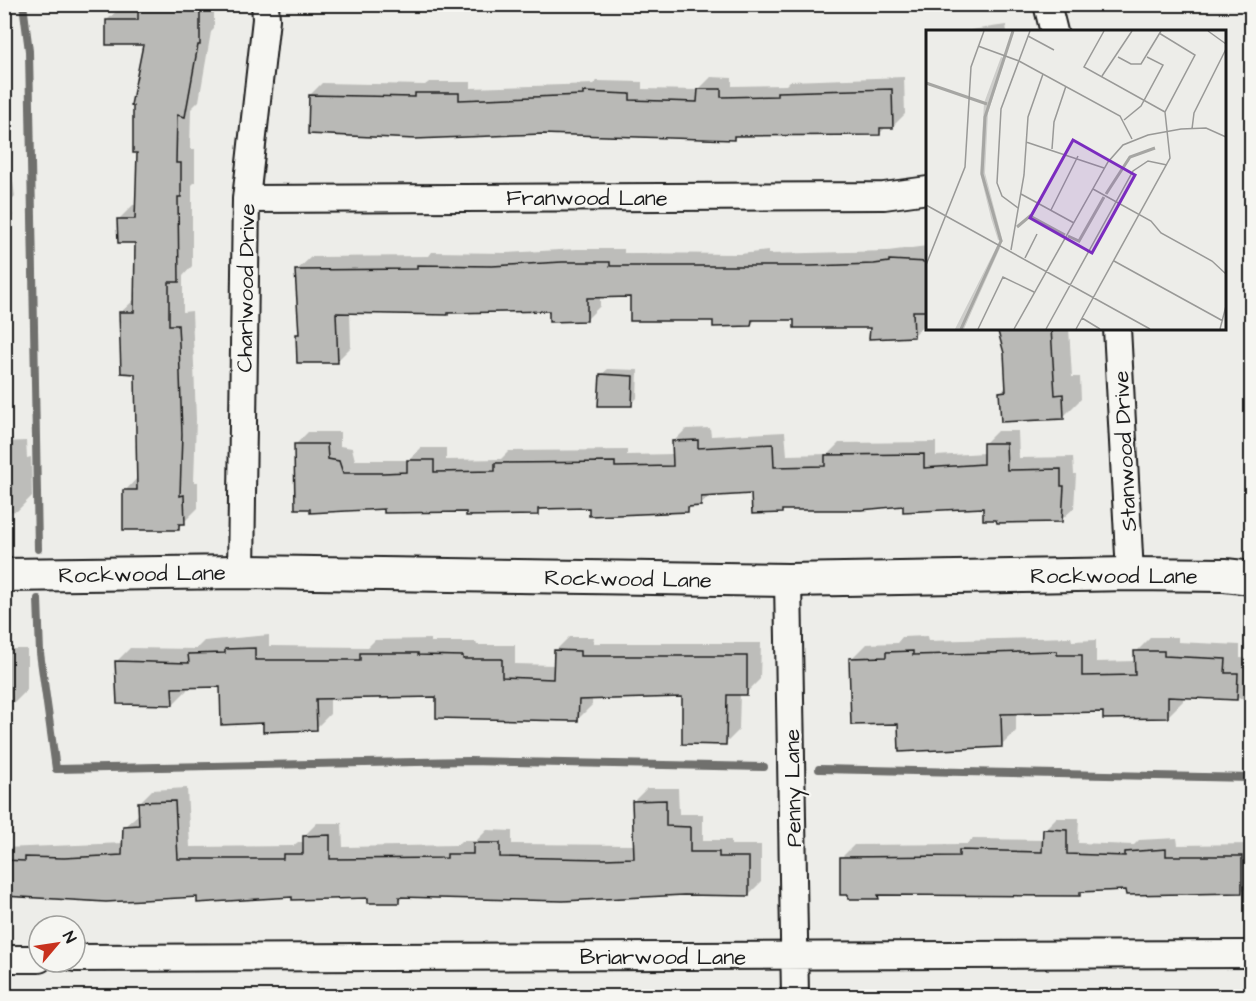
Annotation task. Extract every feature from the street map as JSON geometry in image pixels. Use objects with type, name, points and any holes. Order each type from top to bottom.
[{"type":"street","name":"Charlwood Drive","points":[[241,572],[246,199],[266,19],[265,4]]},
{"type":"street","points":[[1047,4],[1054,30]]},
{"type":"street","name":"Franwood Lane","points":[[246,199],[872,196],[926,190]]},
{"type":"street","name":"Stanwood Drive","points":[[1117,330],[1130,574]]},
{"type":"street","name":"Rockwood Lane","points":[[4,575],[241,572],[788,580],[1225,574],[1251,578]]},
{"type":"street","name":"Penny Lane","points":[[788,580],[795,996]]},
{"type":"street","name":"Briarwood Lane","points":[[87,958],[1251,954]]},
{"type":"street","points":[[4,959],[27,959]]},
{"type":"building","points":[[138,4],[200,4],[200,45],[198,45],[185,117],[177,115],[176,163],[181,163],[181,197],[178,197],[179,282],[169,282],[169,325],[178,325],[179,344],[182,434],[180,496],[184,495],[185,524],[179,524],[179,530],[123,530],[123,490],[137,490],[135,374],[121,373],[119,312],[134,312],[135,243],[118,243],[117,219],[135,219],[137,153],[133,153],[133,106],[131,105],[143,45],[106,45],[106,20],[138,20]]},
{"type":"building","points":[[698,89],[721,89],[721,97],[777,96],[777,92],[892,89],[893,128],[880,128],[880,135],[734,136],[734,140],[542,134],[415,139],[308,134],[309,95],[415,97],[415,93],[459,93],[459,100],[583,95],[583,92],[630,94],[630,100],[697,102]]},
{"type":"building","points":[[889,260],[926,262],[926,311],[913,311],[914,337],[869,339],[870,328],[794,328],[794,320],[752,320],[751,326],[713,327],[713,321],[630,321],[630,297],[587,298],[587,321],[549,322],[549,311],[448,313],[448,315],[336,313],[338,363],[297,363],[296,334],[299,334],[295,270],[417,269],[417,265],[492,266],[562,262],[610,262],[610,266],[810,266],[889,262]]},
{"type":"building","points":[[998,330],[1051,330],[1055,395],[1063,394],[1064,419],[1001,422],[999,392],[1006,391],[1004,353]]},
{"type":"building","points":[[600,374],[633,376],[632,406],[598,406]]},
{"type":"building","points":[[698,440],[698,448],[773,444],[774,467],[825,466],[825,455],[924,454],[924,468],[983,464],[983,443],[1006,443],[1007,470],[1061,469],[1061,486],[1064,486],[1062,522],[997,523],[996,520],[983,520],[983,508],[903,512],[903,506],[861,510],[782,510],[782,513],[752,514],[751,494],[701,497],[701,506],[688,507],[688,512],[589,516],[589,508],[538,509],[538,515],[466,516],[466,512],[384,513],[384,509],[310,513],[310,509],[295,509],[294,444],[327,444],[328,459],[339,461],[343,473],[383,473],[407,472],[407,460],[434,460],[434,472],[495,471],[495,463],[615,462],[615,467],[673,466],[672,441]]},
{"type":"building","points":[[255,648],[255,660],[360,660],[360,653],[418,653],[418,655],[463,656],[463,659],[502,659],[502,677],[553,679],[554,650],[580,651],[580,656],[747,656],[747,695],[727,695],[726,745],[682,744],[682,697],[579,700],[578,721],[436,718],[436,697],[316,699],[317,730],[263,732],[263,723],[221,725],[220,687],[172,688],[173,705],[117,704],[115,661],[189,663],[188,654],[225,653],[225,649]]},
{"type":"building","points":[[913,651],[913,655],[1057,651],[1057,655],[1082,655],[1082,676],[1135,675],[1134,651],[1164,651],[1164,656],[1226,659],[1225,673],[1238,673],[1237,700],[1168,697],[1168,718],[1103,719],[1103,712],[1001,714],[1002,747],[899,752],[898,724],[851,725],[849,658],[886,657],[886,652]]},
{"type":"building","points":[[666,800],[666,826],[690,827],[690,852],[719,852],[719,857],[749,857],[749,896],[684,895],[563,901],[399,897],[399,903],[368,903],[368,898],[292,900],[292,897],[197,903],[197,897],[106,902],[4,896],[4,860],[25,861],[25,857],[64,858],[122,855],[123,826],[139,825],[138,802],[175,801],[178,859],[283,859],[283,854],[303,854],[303,836],[330,835],[330,859],[447,858],[447,854],[473,854],[473,843],[500,843],[500,857],[604,859],[634,858],[632,801]]},
{"type":"building","points":[[1043,829],[1067,830],[1067,854],[1125,856],[1125,852],[1166,849],[1166,856],[1242,856],[1242,893],[1126,895],[1125,890],[1080,892],[1080,896],[878,895],[879,899],[848,899],[848,895],[840,895],[840,857],[959,856],[959,850],[1042,852]]},
{"type":"waterway","points":[[23,4],[29,51],[38,549]]},
{"type":"waterway","points":[[38,599],[40,653],[56,769],[468,761],[764,767]]},
{"type":"waterway","points":[[819,769],[1252,778]]}]
